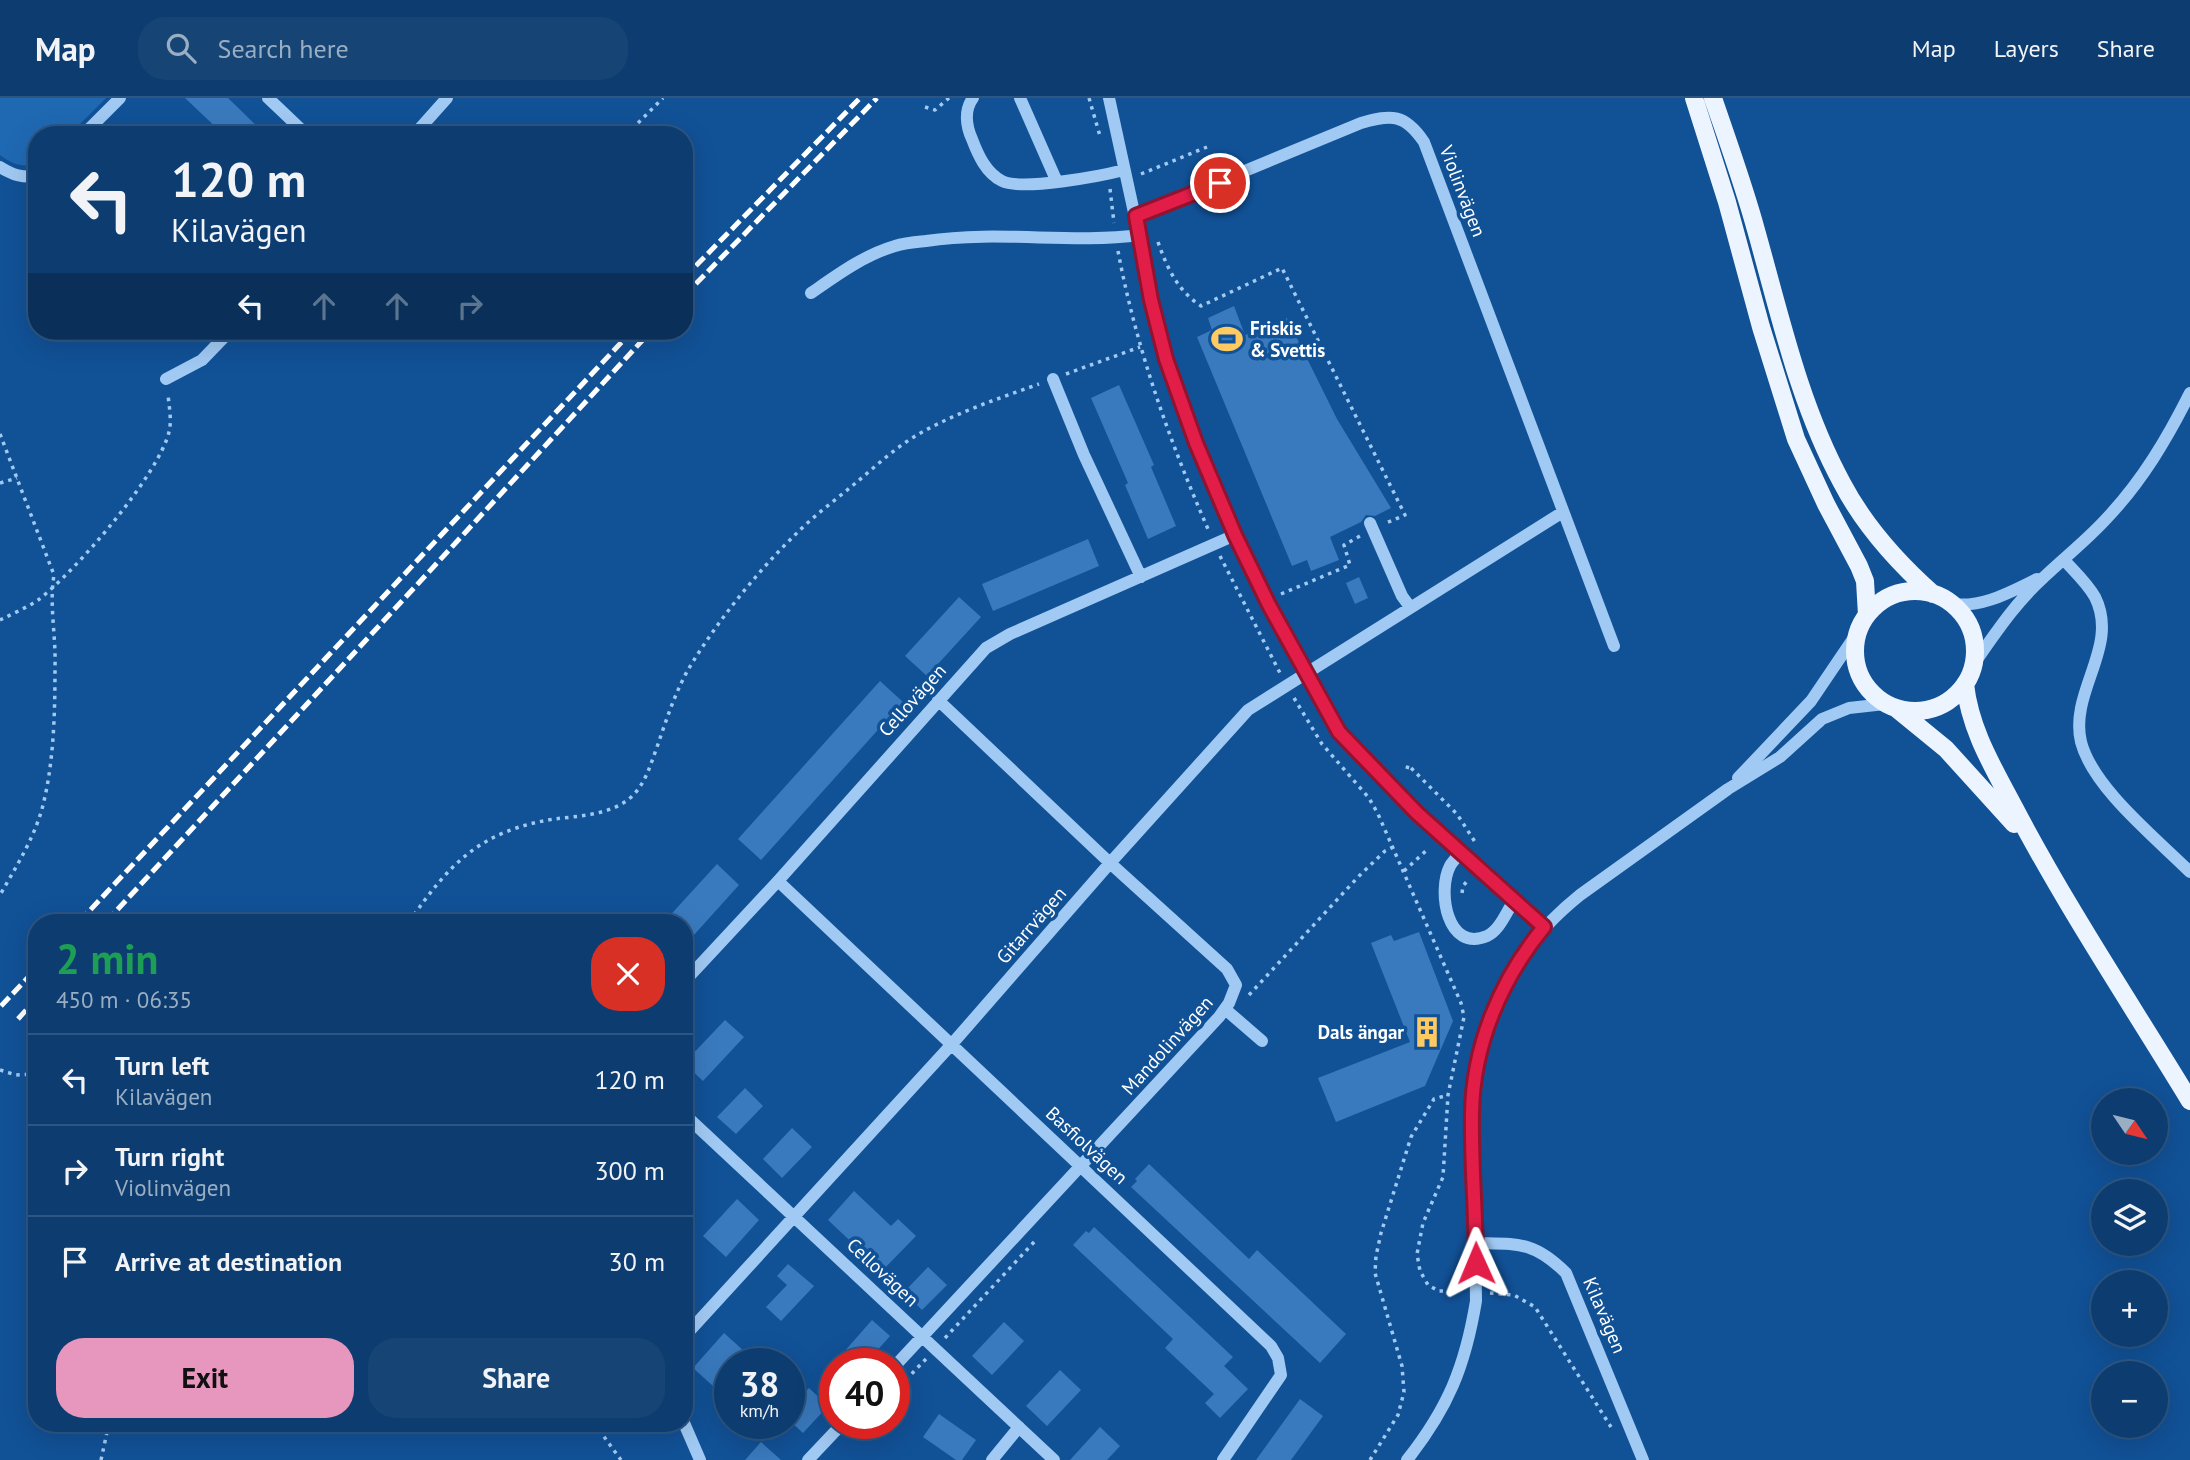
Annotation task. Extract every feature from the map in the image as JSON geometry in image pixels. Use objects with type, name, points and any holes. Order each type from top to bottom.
[{"type":"main road","points":[[1694,98],[1796,439],[1859,566],[1865,581],[1867,614]]},
{"type":"main road","points":[[1713,98],[1748,201],[1790,353],[1826,451],[1842,484],[1877,536],[1896,559],[1933,594],[1952,604],[1964,616],[1971,631],[1975,648],[1973,665],[1965,684],[1953,697],[1930,709],[1913,711],[1890,706]]},
{"type":"main road","points":[[1933,594],[1915,591],[1896,594],[1880,602],[1867,614],[1857,633],[1854,653],[1859,673],[1869,691],[1946,749],[2037,850]]},
{"type":"main road","points":[[1965,684],[1967,706],[1980,743],[2037,850],[2190,1101]]},
{"type":"street","points":[[92,126],[120,98]]},
{"type":"street","points":[[268,98],[298,126]]},
{"type":"street","points":[[422,126],[447,98]]},
{"type":"street","points":[[973,98],[966,116],[969,132],[990,172],[1012,185],[1057,182],[1124,170]]},
{"type":"street","points":[[1020,98],[1057,182]]},
{"type":"street","points":[[1109,98],[1166,359],[1196,443],[1266,599],[1339,732],[1408,805],[1544,927]]},
{"type":"street","name":"Violinvägen","points":[[1136,216],[1362,123],[1383,116],[1407,123],[1424,142],[1614,646]]},
{"type":"street","points":[[0,167],[12,175],[28,177]]},
{"type":"street","points":[[811,293],[846,268],[894,246],[956,237],[1011,235],[1116,238],[1140,235]]},
{"type":"street","points":[[166,379],[202,360],[221,340]]},
{"type":"street","points":[[1053,379],[1084,455],[1141,577]]},
{"type":"street","points":[[1973,665],[2012,610],[2044,576],[2108,517],[2147,469],[2190,393]]},
{"type":"street","points":[[1306,672],[1563,512]]},
{"type":"street","points":[[1371,526],[1402,596],[1410,607]]},
{"type":"street","name":"Cellovägen","points":[[693,972],[986,648],[1010,634],[1235,535]]},
{"type":"street","points":[[2064,560],[2095,598],[2103,627],[2097,659],[2079,714],[2079,729],[2085,753],[2115,798],[2190,872]]},
{"type":"street","points":[[1952,604],[1974,605],[1988,601],[2044,576]]},
{"type":"street","points":[[1728,789],[1796,719],[1857,633]]},
{"type":"street","name":"Gitarrvägen","points":[[693,1326],[952,1044],[1248,710],[1306,672]]},
{"type":"street","name":"Mandolinvägen","points":[[910,1350],[1082,1167],[1225,1009],[1236,985],[1227,969],[1110,863],[938,700]]},
{"type":"street","points":[[1407,1460],[1430,1431],[1455,1382],[1465,1353],[1476,1301],[1472,1110],[1478,1061],[1490,1017],[1506,982],[1527,947],[1544,927],[1580,895],[1728,789],[1780,757],[1822,719],[1850,708],[1890,706]]},
{"type":"street","points":[[1460,853],[1450,866],[1444,904],[1448,919],[1456,930],[1465,936],[1488,935],[1497,928],[1514,901]]},
{"type":"street","name":"Basfiolvägen","points":[[778,881],[1271,1346],[1278,1357],[1281,1376],[1223,1460]]},
{"type":"street","points":[[1225,1009],[1262,1041]]},
{"type":"street","name":"Cellovägen","points":[[693,1122],[1054,1460]]},
{"type":"street","name":"Kilavägen","points":[[1476,1243],[1533,1247],[1551,1258],[1566,1273],[1643,1460]]},
{"type":"street","points":[[992,1460],[1019,1427]]},
{"type":"street","points":[[688,1432],[700,1460]]},
{"type":"street","points":[[808,1460],[828,1439]]},
{"type":"path","points":[[635,126],[663,98]]},
{"type":"path","points":[[925,107],[935,110],[949,98]]},
{"type":"path","points":[[1089,98],[1101,143]]},
{"type":"path","points":[[1140,174],[1208,147]]},
{"type":"path","points":[[1108,174],[1128,305],[1140,347],[1198,507],[1286,685],[1322,744],[1368,798],[1404,871],[1461,1003],[1464,1017],[1448,1095],[1443,1177],[1423,1223],[1417,1254],[1420,1271],[1428,1285],[1439,1291],[1455,1291]]},
{"type":"path","points":[[1201,306],[1282,268],[1405,516]]},
{"type":"path","points":[[415,914],[452,866],[494,836],[534,822],[608,809],[632,796],[650,770],[680,687],[694,661],[758,576],[794,535],[889,454],[915,436],[968,410],[1140,347]]},
{"type":"path","points":[[0,620],[35,602],[52,588],[83,558],[138,488],[169,431],[166,379]]},
{"type":"path","points":[[0,434],[54,575],[52,588],[55,663],[48,779],[42,808],[22,859],[0,895]]},
{"type":"path","points":[[0,483],[17,478]]},
{"type":"path","points":[[1266,599],[1350,565],[1344,545],[1371,526],[1412,512]]},
{"type":"path","points":[[1404,871],[1428,849]]},
{"type":"path","points":[[0,1070],[16,1075],[28,1074]]},
{"type":"path","points":[[1370,1460],[1398,1415],[1404,1392],[1402,1366],[1375,1273],[1381,1233],[1411,1137],[1434,1099],[1448,1095]]},
{"type":"path","points":[[1490,1293],[1514,1295],[1535,1307],[1609,1424],[1618,1431],[1630,1428]]},
{"type":"path","points":[[101,1460],[106,1432]]},
{"type":"path","points":[[601,1432],[621,1460]]},
{"type":"shaded area","points":[[0,98],[106,98],[78,126],[28,126],[28,166],[13,163],[0,155]]},
{"type":"building","points":[[185,98],[228,98],[257,126],[215,126]]},
{"type":"building","points":[[1234,306],[1245,335],[1287,318],[1337,419],[1391,508],[1375,516],[1366,515],[1361,522],[1330,537],[1339,560],[1311,571],[1307,560],[1292,566],[1197,337],[1212,330],[1208,318]]},
{"type":"building","points":[[1119,385],[1154,465],[1151,467],[1176,526],[1148,539],[1125,485],[1128,483],[1091,398]]},
{"type":"building","points":[[1088,539],[1099,566],[993,611],[982,584]]},
{"type":"building","points":[[1359,577],[1368,598],[1355,604],[1346,583]]},
{"type":"building","points":[[959,597],[981,617],[927,676],[905,656]]},
{"type":"building","points":[[880,681],[903,702],[761,860],[738,839]]},
{"type":"building","points":[[717,864],[739,885],[693,936],[693,914],[671,914]]},
{"type":"building","name":"Dals ängar","points":[[1419,932],[1453,1021],[1425,1086],[1336,1122],[1318,1078],[1410,1042],[1371,943],[1391,935],[1394,941]]},
{"type":"building","points":[[725,1020],[744,1037],[703,1081],[693,1072],[693,1054]]},
{"type":"building","points":[[745,1088],[763,1106],[736,1134],[717,1117]]},
{"type":"building","points":[[792,1128],[812,1147],[782,1178],[763,1159]]},
{"type":"building","points":[[1149,1164],[1249,1259],[1257,1250],[1346,1334],[1320,1363],[1131,1187]]},
{"type":"building","points":[[854,1191],[891,1226],[898,1219],[916,1236],[882,1271],[828,1220]]},
{"type":"building","points":[[737,1199],[759,1220],[726,1257],[703,1236]]},
{"type":"building","points":[[1094,1227],[1233,1357],[1224,1366],[1248,1389],[1220,1418],[1205,1403],[1214,1394],[1165,1348],[1173,1339],[1073,1245],[1086,1231],[1089,1233]]},
{"type":"building","points":[[788,1264],[814,1286],[781,1321],[766,1307],[787,1285],[777,1276]]},
{"type":"building","points":[[928,1267],[947,1285],[922,1310],[904,1292]]},
{"type":"building","points":[[872,1320],[890,1336],[879,1348],[847,1348]]},
{"type":"building","points":[[1004,1322],[1024,1341],[992,1375],[972,1356]]},
{"type":"building","points":[[724,1333],[741,1348],[714,1348],[713,1386],[693,1368]]},
{"type":"building","points":[[1060,1370],[1081,1390],[1047,1426],[1026,1406]]},
{"type":"building","points":[[809,1388],[819,1397],[819,1416],[805,1431],[805,1392]]},
{"type":"building","points":[[1300,1399],[1323,1416],[1291,1460],[1256,1460]]},
{"type":"building","points":[[939,1414],[976,1440],[962,1460],[956,1460],[923,1437]]},
{"type":"building","points":[[1100,1427],[1120,1446],[1107,1460],[1070,1460]]},
{"type":"building","points":[[761,1442],[781,1460],[745,1460]]},
{"type":"railway","points":[[693,269],[860,98]]},
{"type":"railway","points":[[693,287],[877,98]]},
{"type":"railway","points":[[86,914],[624,340]]},
{"type":"railway","points":[[113,914],[643,340]]},
{"type":"railway","points":[[1,1006],[28,978]]},
{"type":"railway","points":[[18,1019],[28,1008]]},
{"type":"place","name":"Friskis & Svettis","points":[[1227,339]]},
{"type":"place","name":"Dals ängar","points":[[1427,1032]]},
{"type":"route","points":[[1220,183],[1136,216],[1151,300],[1166,359],[1196,443],[1235,535],[1269,605],[1339,732],[1417,813],[1544,927],[1527,947],[1506,982],[1490,1017],[1478,1061],[1472,1110],[1476,1263]]}]
